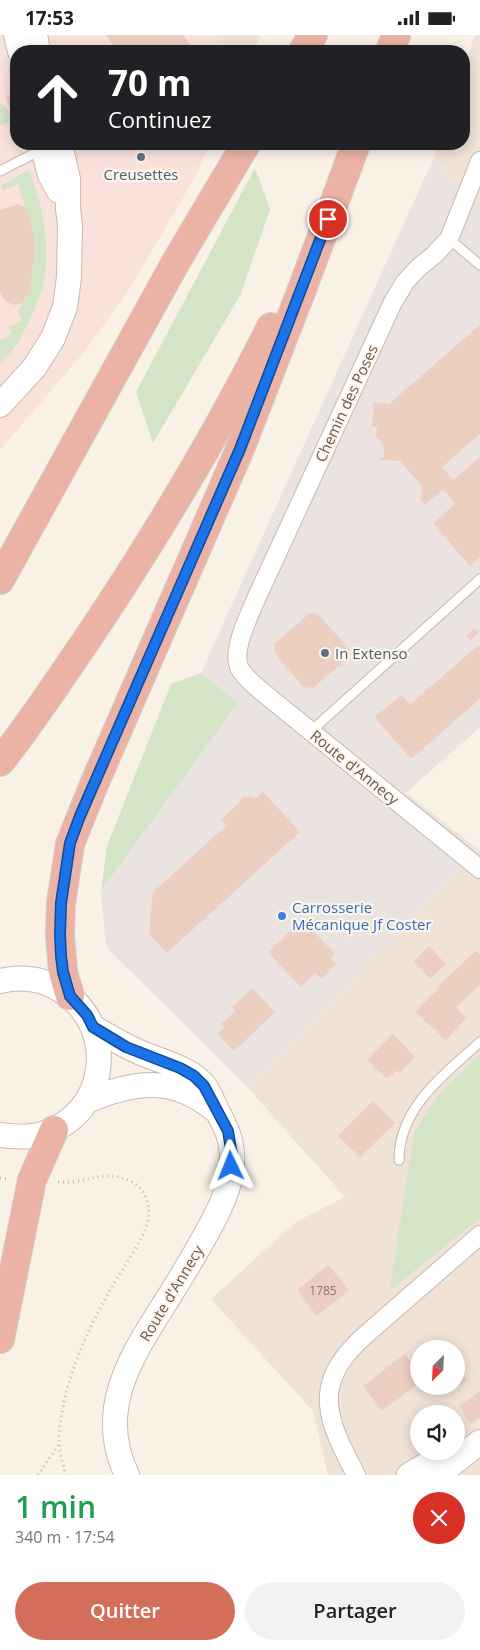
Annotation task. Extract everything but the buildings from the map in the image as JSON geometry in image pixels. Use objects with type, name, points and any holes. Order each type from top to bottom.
[{"type":"highway","points":[[0,580],[177,260],[242,150]]},
{"type":"highway","points":[[0,762],[49,695],[120,589],[195,467],[258,353],[293,282],[351,150]]},
{"type":"highway","points":[[70,996],[63,972],[60,935],[61,903],[70,843],[240,449],[304,285],[352,150]]},
{"type":"highway","points":[[0,1339],[32,1180],[54,1130]]},
{"type":"street","points":[[3,400],[34,368],[53,338],[65,307],[69,277],[70,225],[68,208],[50,175],[48,150]]},
{"type":"street","name":"Chemin des Poses","points":[[238,660],[241,637],[256,599],[393,302],[405,283],[418,268],[449,239],[480,161]]},
{"type":"street","name":"Route d'Annecy","points":[[238,660],[239,667],[251,682],[480,869]]},
{"type":"street","points":[[0,1135],[27,1137],[41,1135],[67,1122],[87,1101],[94,1087],[99,1057],[98,1041],[93,1027],[87,1015],[70,996],[57,987],[43,981],[28,978],[4,978]]},
{"type":"street","name":"Route d'Annecy","points":[[93,1027],[126,1047],[164,1061],[194,1076],[204,1086],[228,1131],[232,1155],[230,1178],[225,1196],[199,1246],[131,1361],[121,1382],[116,1403],[114,1436],[127,1475]]},
{"type":"street","name":"Route d'Annecy","points":[[87,1101],[108,1092],[128,1087],[154,1084],[166,1085],[207,1103],[219,1114]]},
{"type":"street","points":[[356,1475],[338,1438],[330,1415],[328,1401],[332,1378],[338,1366],[345,1355],[362,1337],[480,1235]]},
{"type":"street","points":[[465,1443],[480,1434]]},
{"type":"street","points":[[438,1475],[480,1442]]},
{"type":"street","points":[[409,1475],[435,1460]]},
{"type":"lane","points":[[0,171],[40,150]]},
{"type":"lane","points":[[449,239],[480,265]]},
{"type":"lane","points":[[310,732],[480,579]]},
{"type":"lane","points":[[399,1159],[399,1148],[403,1131],[419,1101],[480,1042]]},
{"type":"path","points":[[0,1178],[65,1183],[101,1175],[116,1175],[134,1183],[145,1195],[149,1208],[147,1223],[96,1315],[78,1357],[61,1414],[59,1443],[66,1475]]},
{"type":"path","points":[[38,1475],[59,1443]]},
{"type":"shaded area","points":[[0,35],[216,35],[224,45],[10,45],[10,150],[207,150],[195,177],[127,293],[84,352],[0,450]]},
{"type":"shaded area","points":[[216,35],[261,35],[256,45],[224,45]]},
{"type":"shaded area","points":[[475,35],[480,35],[480,211],[434,157],[436,150],[470,150],[470,50]]},
{"type":"shaded area","points":[[434,157],[480,211],[480,727],[406,793],[478,849],[249,1089],[106,947],[101,891],[238,703],[201,673]]},
{"type":"shaded area","points":[[478,849],[480,851],[480,1475],[328,1475],[313,1411],[211,1299],[296,1222],[345,1197],[249,1089]]},
{"type":"green space","points":[[0,103],[10,112],[10,122],[0,125]]},
{"type":"green space","points":[[255,168],[270,209],[241,294],[153,443],[136,392]]},
{"type":"green space","points":[[29,170],[38,196],[44,224],[46,267],[41,291],[22,335],[13,350],[0,363],[0,340],[11,334],[8,328],[22,320],[18,312],[29,293],[35,251],[28,211],[18,184],[3,191],[1,185]]},
{"type":"green space","points":[[201,673],[238,703],[101,891],[107,846],[171,684]]},
{"type":"green space","points":[[480,1054],[480,1218],[390,1290],[414,1132],[438,1095]]},
{"type":"place","name":"Creusettes","points":[[141,157]]},
{"type":"place","name":"In Extenso","points":[[325,653]]},
{"type":"place","name":"Carrosserie Mécanique Jf Coster","points":[[282,916]]},
{"type":"route","points":[[231,1166],[232,1155],[228,1131],[204,1086],[194,1076],[180,1068],[126,1047],[93,1027],[87,1015],[70,996],[63,972],[61,956],[61,903],[70,843],[80,816],[240,449],[328,219]]}]
